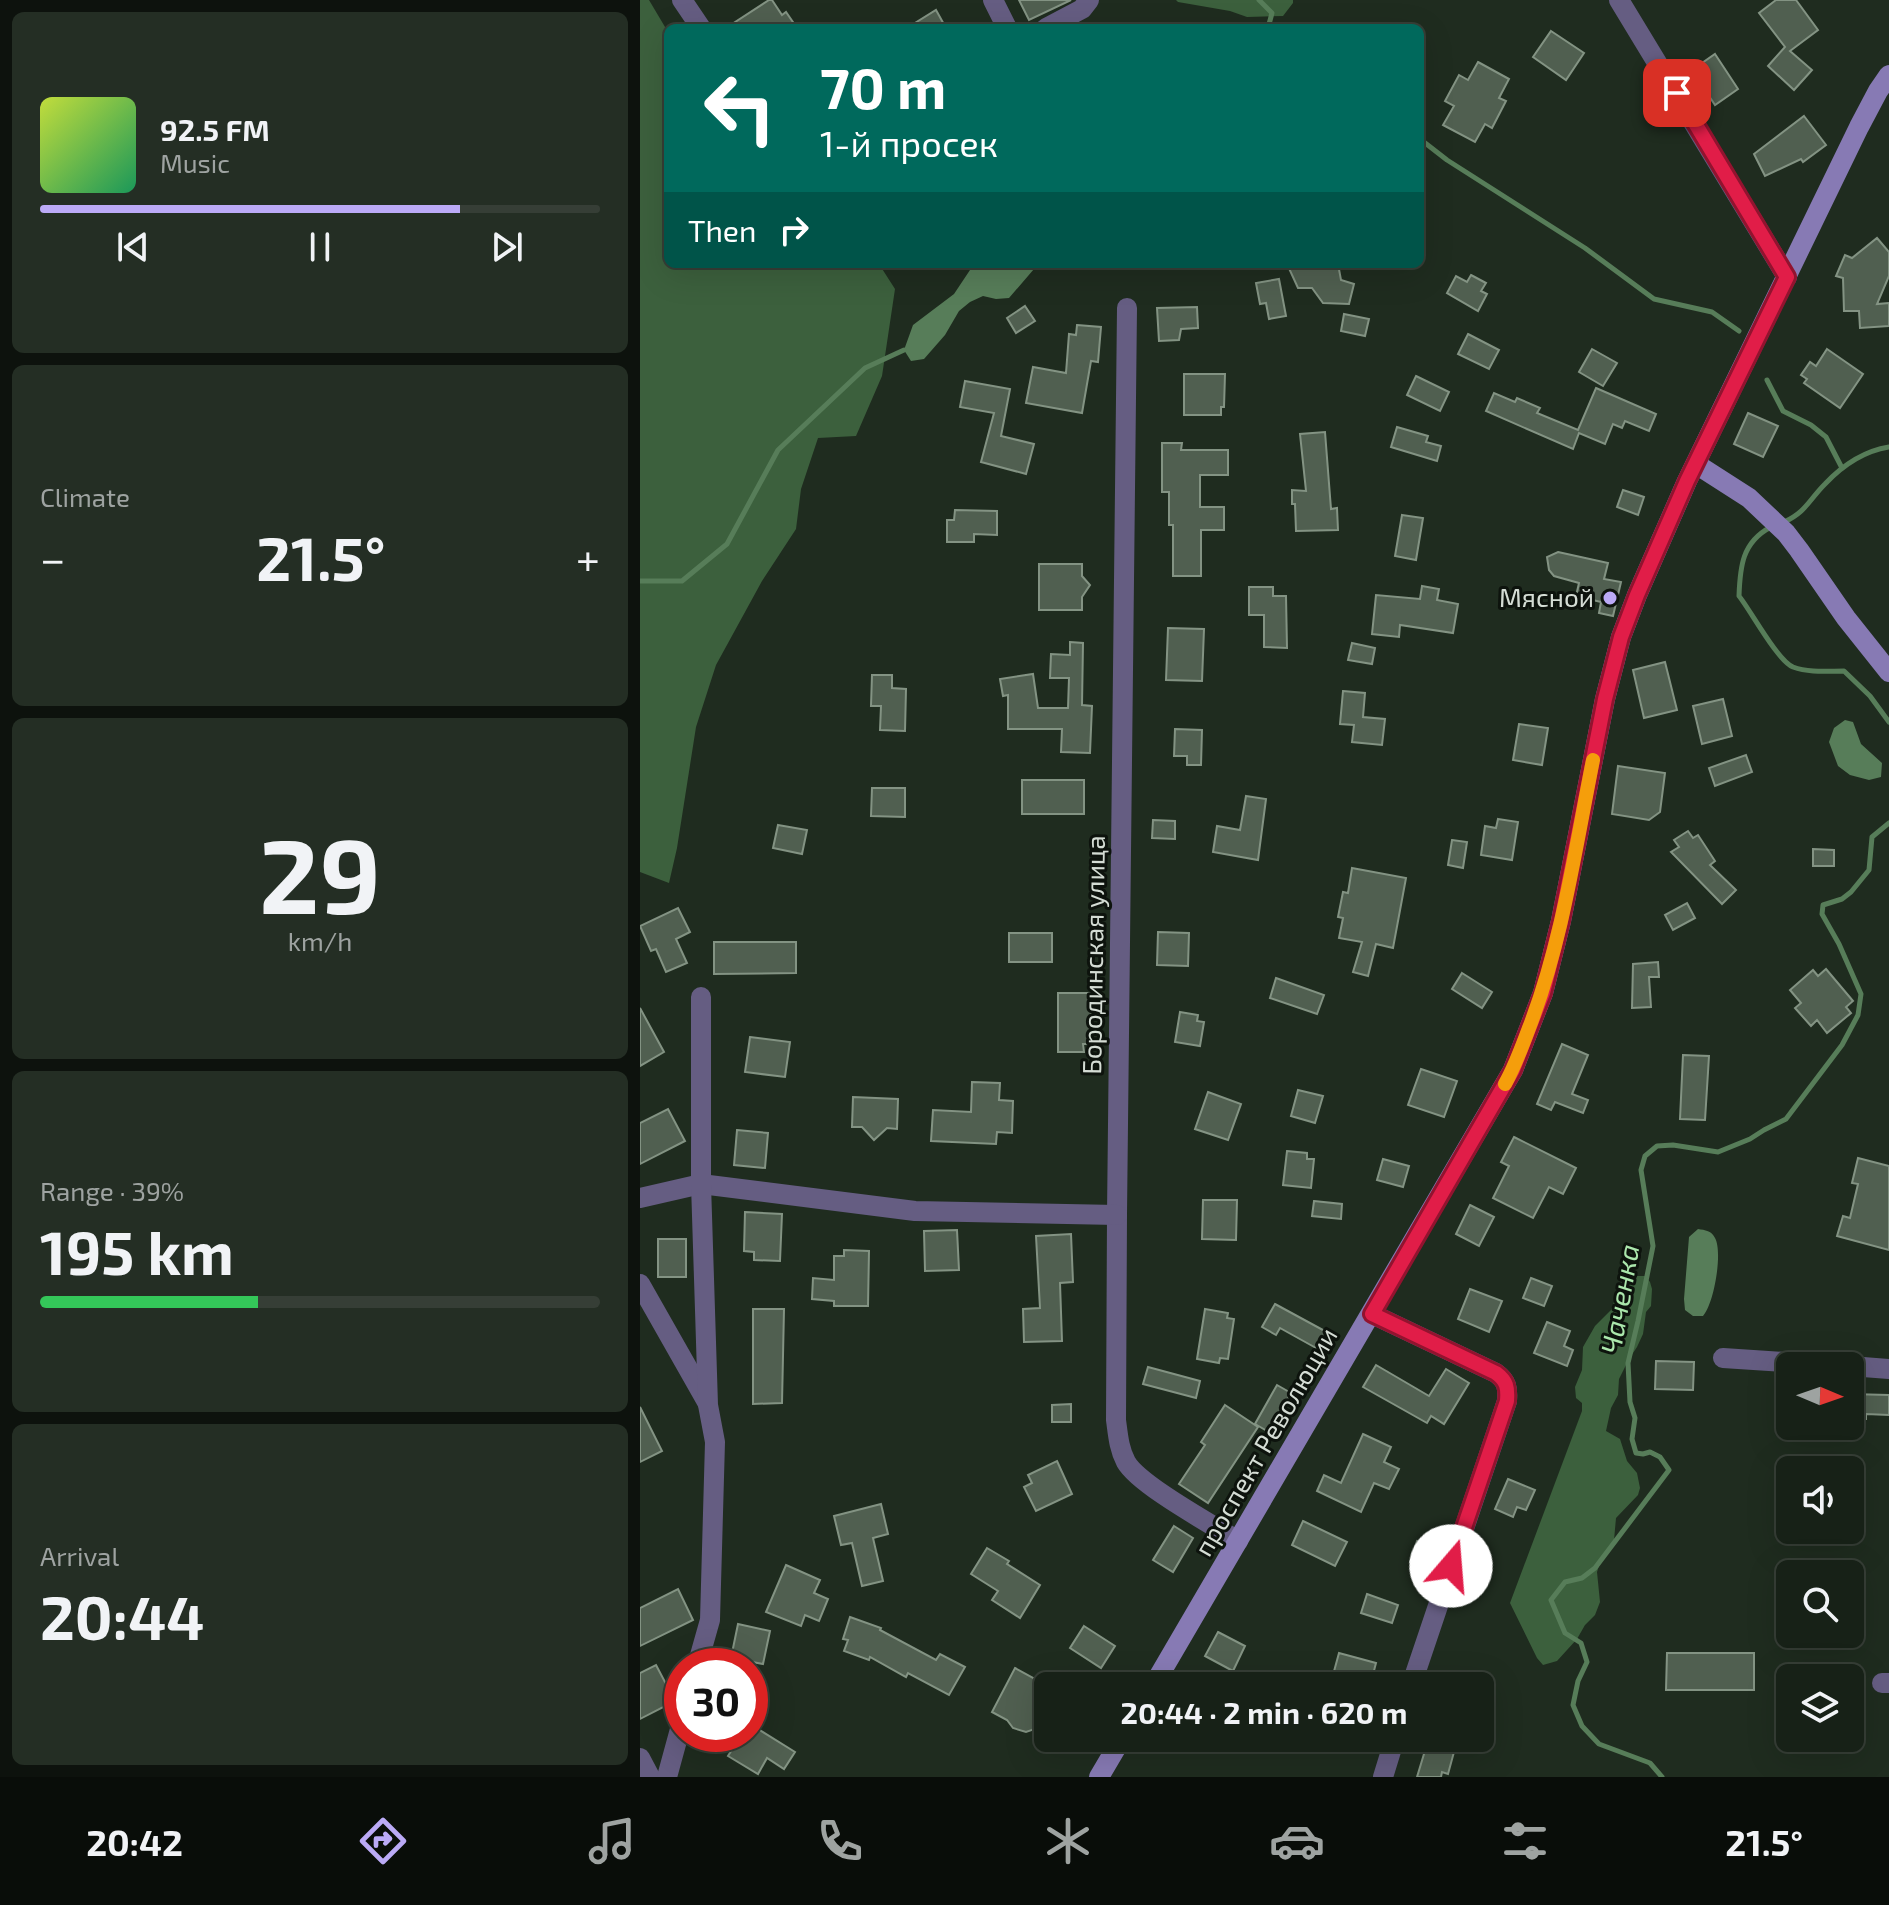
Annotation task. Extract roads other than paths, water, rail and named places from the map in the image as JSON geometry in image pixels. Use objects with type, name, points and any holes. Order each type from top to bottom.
[{"type":"street","points":[[682,0],[698,24]]},
{"type":"street","points":[[993,0],[1005,24]]},
{"type":"street","points":[[1054,24],[1082,9],[1089,0]]},
{"type":"street","points":[[1619,0],[1787,277]]},
{"type":"street","name":"проспект Революции","points":[[1161,1672],[1513,1070],[1543,993],[1561,921],[1605,699],[1621,637],[1696,464],[1859,127],[1889,75]]},
{"type":"street","name":"Бородинская улица","points":[[1127,308],[1116,1420],[1119,1445],[1128,1465],[1142,1480],[1238,1541]]},
{"type":"street","points":[[1696,464],[1738,490],[1786,533],[1889,672]]},
{"type":"street","points":[[701,997],[701,1184],[708,1405],[715,1442],[710,1620],[702,1648]]},
{"type":"street","points":[[640,1198],[701,1184],[915,1211],[1117,1215]]},
{"type":"street","points":[[640,1284],[708,1405]]},
{"type":"street","points":[[1372,1314],[1496,1373],[1508,1389],[1507,1401],[1416,1672]]},
{"type":"street","points":[[1723,1358],[1776,1361]]},
{"type":"street","points":[[1864,1367],[1889,1369]]},
{"type":"street","points":[[667,1777],[674,1752]]},
{"type":"street","points":[[1099,1777],[1114,1752]]},
{"type":"street","points":[[1383,1777],[1391,1752]]},
{"type":"street","points":[[640,1758],[650,1777]]},
{"type":"waterway","points":[[1259,0],[1272,13],[1269,24]]},
{"type":"waterway","points":[[1424,142],[1585,248],[1654,299],[1712,312],[1739,331]]},
{"type":"waterway","points":[[640,581],[682,581],[727,544],[778,450],[865,368],[904,350]]},
{"type":"waterway","points":[[1767,380],[1783,411],[1811,425],[1826,437],[1842,468]]},
{"type":"waterway","name":"Чаченка","points":[[1784,522],[1802,510],[1846,465],[1889,447]]},
{"type":"waterway","name":"Чаченка","points":[[1771,527],[1754,540],[1744,556],[1739,596],[1787,663],[1805,670],[1844,671],[1870,696],[1889,722]]},
{"type":"waterway","name":"Чаченка","points":[[1662,1777],[1650,1763],[1599,1744],[1582,1726],[1573,1705],[1578,1681],[1587,1662],[1581,1643],[1565,1633],[1551,1600],[1565,1582],[1582,1578],[1595,1568],[1669,1470],[1660,1457],[1650,1452],[1636,1453],[1632,1439],[1635,1418],[1630,1402],[1628,1363],[1653,1246],[1641,1170],[1645,1156],[1657,1146],[1673,1145],[1718,1152],[1786,1119],[1842,1045],[1858,1015],[1861,994],[1822,914],[1823,905],[1842,899],[1869,870],[1872,837],[1889,823]]},
{"type":"place","name":"Мясной","points":[[1610,598]]}]
